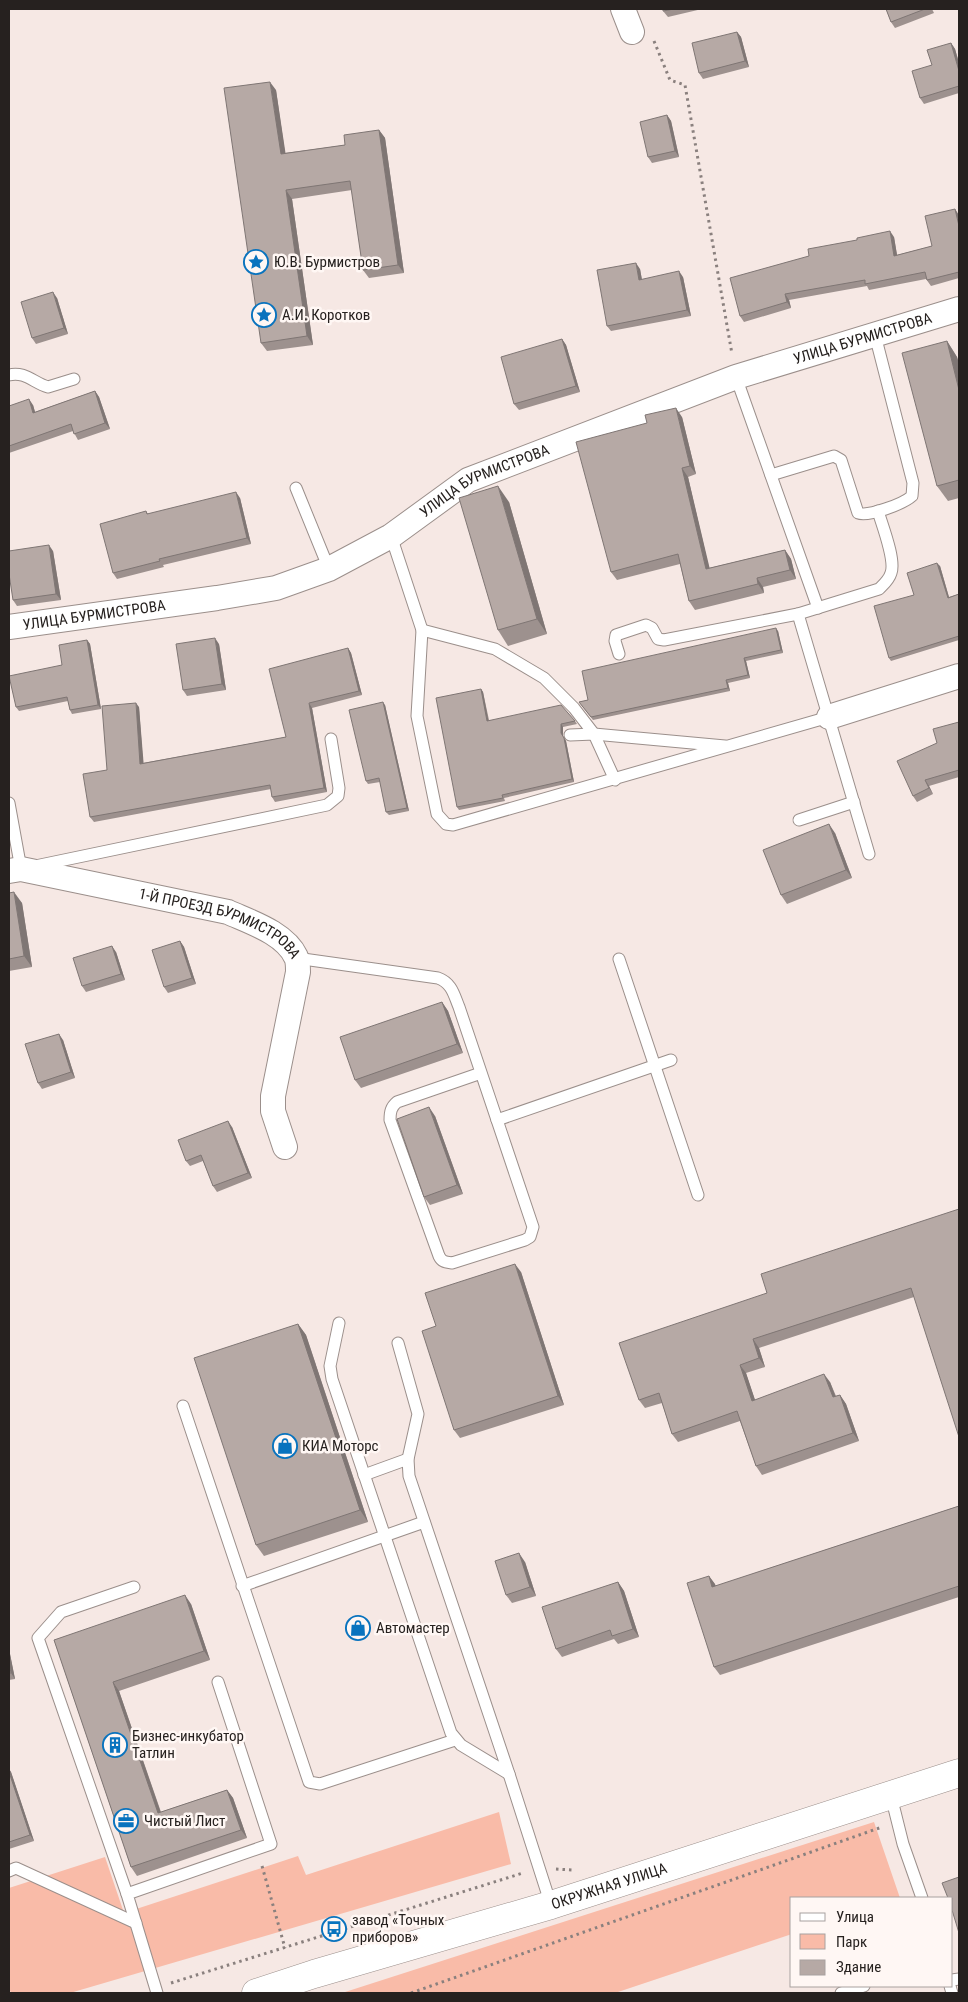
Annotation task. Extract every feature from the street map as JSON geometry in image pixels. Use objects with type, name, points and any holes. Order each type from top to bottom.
[{"type":"main road","name":"ОКРУЖНАЯ УЛИЦА","points":[[256,1993],[314,1974],[551,1905],[959,1773]]},
{"type":"street","points":[[623,9],[632,32]]},
{"type":"street","name":"УЛИЦА БУРМИСТРОВА","points":[[9,627],[276,588],[329,569],[391,536],[468,480],[736,377],[959,309]]},
{"type":"street","points":[[828,717],[959,676]]},
{"type":"street","name":"1-Й ПРОЕЗД БУРМИСТРОВА","points":[[15,870],[228,912],[254,924],[289,947],[296,958],[298,972],[273,1096],[273,1111],[285,1147]]},
{"type":"lane","points":[[771,475],[838,456],[842,460],[856,511],[864,515],[906,501],[912,496],[914,491],[875,335]]},
{"type":"lane","points":[[9,374],[24,375],[48,387],[74,379]]},
{"type":"lane","points":[[736,377],[818,608]]},
{"type":"lane","points":[[296,488],[329,569]]},
{"type":"lane","points":[[619,654],[615,641],[616,635],[646,625],[652,628],[658,639],[664,640],[798,614],[879,589],[892,572],[892,560],[878,511]]},
{"type":"lane","points":[[391,536],[422,630],[417,716],[437,814],[446,824],[453,826],[828,717]]},
{"type":"lane","points":[[798,614],[869,854]]},
{"type":"lane","points":[[422,630],[495,649],[536,672],[558,690],[594,734],[614,780]]},
{"type":"lane","points":[[570,735],[594,734],[732,746]]},
{"type":"lane","points":[[9,803],[15,870],[326,805],[338,796],[339,788],[332,739]]},
{"type":"lane","points":[[799,820],[854,802]]},
{"type":"lane","points":[[296,958],[444,980],[450,986],[459,1007],[497,1120],[532,1226],[532,1232],[525,1240],[452,1263],[446,1262],[441,1260],[439,1256],[390,1120],[390,1112],[392,1106],[398,1102],[481,1073]]},
{"type":"lane","points":[[619,959],[698,1196]]},
{"type":"lane","points":[[497,1120],[672,1060]]},
{"type":"lane","points":[[339,1323],[330,1366],[332,1379],[447,1724],[455,1740],[509,1774]]},
{"type":"lane","points":[[398,1343],[418,1414],[408,1459],[409,1476],[551,1905]]},
{"type":"lane","points":[[182,1406],[309,1782],[320,1784],[455,1740]]},
{"type":"lane","points":[[364,1475],[408,1459]]},
{"type":"lane","points":[[242,1586],[424,1522]]},
{"type":"lane","points":[[134,1587],[62,1612],[38,1638],[127,1894],[157,1991]]},
{"type":"lane","points":[[127,1894],[271,1844],[218,1682]]},
{"type":"lane","points":[[891,1796],[903,1844],[922,1897]]},
{"type":"lane","points":[[9,1871],[16,1868],[136,1923]]},
{"type":"lane","points":[[841,1993],[861,1987]]},
{"type":"path","points":[[632,32],[648,26],[670,80],[685,85],[736,377]]},
{"type":"path","points":[[411,1993],[898,1822]]},
{"type":"path","points":[[257,1848],[285,1948]]},
{"type":"path","points":[[157,1991],[285,1948],[539,1868]]},
{"type":"green space","points":[[499,1812],[511,1864],[70,1993],[12,1993],[9,1990],[9,1888],[105,1857],[124,1913],[298,1856],[306,1875]]},
{"type":"green space","points":[[874,1822],[900,1897],[790,1897],[790,1935],[615,1993],[342,1993]]},
{"type":"building","points":[[886,9],[925,9],[891,22]]},
{"type":"building","points":[[737,32],[745,61],[699,73],[692,43]]},
{"type":"building","points":[[951,43],[959,71],[959,86],[920,98],[912,71],[932,65],[927,50]]},
{"type":"building","points":[[270,82],[281,154],[345,145],[344,135],[379,130],[398,265],[363,270],[350,181],[286,190],[307,336],[261,343],[224,88]]},
{"type":"building","points":[[667,115],[675,151],[648,157],[640,122]]},
{"type":"building","points":[[955,209],[959,226],[959,272],[927,280],[925,272],[865,284],[865,280],[785,294],[787,302],[740,316],[730,278],[809,256],[808,249],[857,240],[857,238],[890,231],[894,256],[932,246],[925,216]]},
{"type":"building","points":[[636,263],[639,280],[679,271],[687,310],[607,326],[597,270]]},
{"type":"building","points":[[53,292],[64,328],[32,338],[21,302]]},
{"type":"building","points":[[562,339],[576,386],[514,404],[501,357]]},
{"type":"building","points":[[947,341],[959,390],[959,480],[937,486],[902,353]]},
{"type":"building","points":[[95,391],[105,423],[74,434],[71,424],[9,446],[9,406],[29,399],[33,413]]},
{"type":"building","points":[[676,408],[690,466],[682,468],[706,569],[785,550],[790,570],[757,578],[758,584],[689,601],[678,554],[611,572],[576,442],[647,423],[645,415]]},
{"type":"building","points":[[498,486],[537,619],[498,630],[459,498]]},
{"type":"building","points":[[236,492],[247,538],[159,559],[160,561],[113,573],[100,524],[146,511],[147,514]]},
{"type":"building","points":[[49,545],[56,594],[13,600],[9,574],[9,551]]},
{"type":"building","points":[[937,563],[948,598],[959,594],[959,636],[889,658],[874,606],[914,595],[907,573]]},
{"type":"building","points":[[776,628],[781,650],[744,658],[748,675],[726,680],[728,688],[591,717],[579,702],[588,700],[582,671]]},
{"type":"building","points":[[215,638],[222,684],[183,690],[176,644]]},
{"type":"building","points":[[87,640],[98,705],[70,710],[67,697],[16,707],[9,676],[62,665],[59,645]]},
{"type":"building","points":[[348,648],[359,691],[309,703],[324,788],[272,797],[270,785],[90,817],[83,774],[107,770],[102,706],[136,703],[140,764],[286,737],[269,669]]},
{"type":"building","points":[[481,689],[487,721],[561,705],[575,721],[561,724],[561,733],[564,738],[572,779],[502,795],[503,798],[457,807],[436,698]]},
{"type":"building","points":[[383,702],[407,808],[386,812],[379,778],[366,781],[349,710]]},
{"type":"building","points":[[959,722],[959,770],[925,780],[929,788],[913,796],[897,761],[937,743],[933,729]]},
{"type":"building","points":[[829,824],[846,870],[781,895],[763,850]]},
{"type":"building","points":[[14,892],[24,956],[9,959],[9,893]]},
{"type":"building","points":[[180,941],[192,978],[164,987],[152,950]]},
{"type":"building","points":[[112,946],[121,974],[82,986],[73,958]]},
{"type":"building","points":[[442,1002],[457,1044],[355,1080],[340,1037]]},
{"type":"building","points":[[59,1034],[71,1072],[38,1083],[25,1044]]},
{"type":"building","points":[[429,1107],[457,1185],[424,1197],[397,1119]]},
{"type":"building","points":[[228,1121],[248,1173],[213,1186],[201,1155],[186,1161],[178,1140]]},
{"type":"building","points":[[959,1209],[959,1437],[911,1288],[753,1339],[759,1358],[740,1365],[752,1401],[824,1374],[833,1397],[840,1395],[853,1433],[756,1466],[737,1411],[672,1434],[659,1393],[639,1400],[619,1343],[767,1293],[761,1274]]},
{"type":"building","points":[[515,1264],[558,1396],[454,1430],[422,1331],[436,1326],[425,1293]]},
{"type":"building","name":"КИА Моторс","points":[[298,1324],[360,1510],[256,1545],[194,1358]]},
{"type":"building","points":[[959,1506],[959,1586],[714,1667],[687,1583],[709,1576],[712,1587]]},
{"type":"building","points":[[519,1553],[530,1587],[506,1595],[495,1561]]},
{"type":"building","points":[[618,1582],[633,1629],[612,1636],[610,1630],[556,1649],[542,1607]]},
{"type":"building","name":"Бизнес-инкубатор Татлин","points":[[185,1595],[204,1651],[113,1682],[158,1813],[227,1790],[241,1830],[131,1867],[54,1640]]},
{"type":"building","points":[[9,1772],[30,1835],[9,1842]]},
{"type":"building","points":[[959,1877],[959,1933],[953,1913],[953,1897],[948,1897],[942,1883]]},
{"type":"place","name":"Ю.В. Бурмистров","points":[[256,262]]},
{"type":"place","name":"А.И. Коротков","points":[[264,315]]},
{"type":"place","name":"КИА Моторс","points":[[285,1446]]},
{"type":"place","name":"Автомастер","points":[[358,1628]]},
{"type":"place","name":"Бизнес-инкубатор Татлин","points":[[115,1745]]},
{"type":"place","name":"Чистый Лист","points":[[126,1821]]},
{"type":"place","name":"завод «Точных приборов»","points":[[334,1929]]}]
